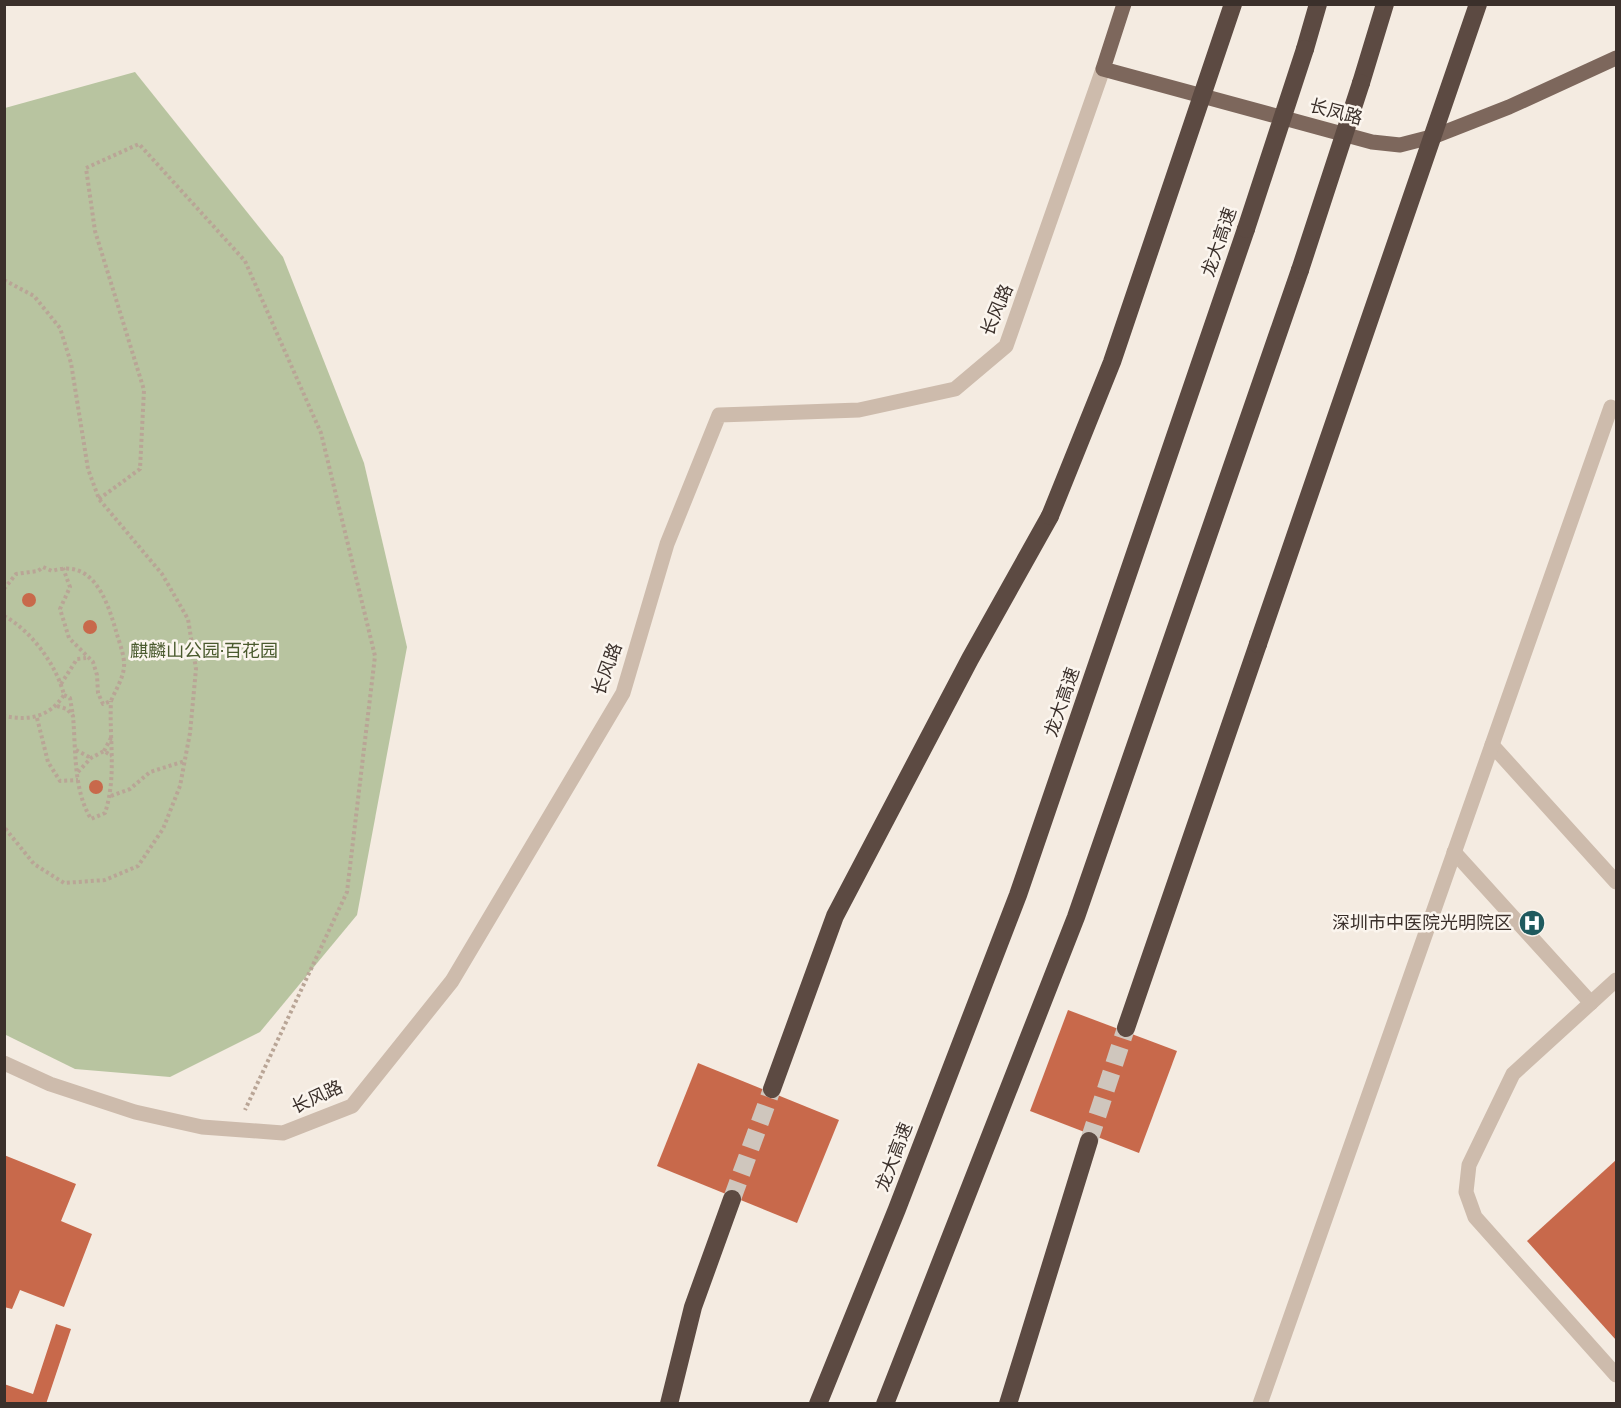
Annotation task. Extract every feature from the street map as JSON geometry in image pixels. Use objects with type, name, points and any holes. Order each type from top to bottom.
[{"type":"highway","points":[[772,1089],[835,916],[970,659],[1050,516],[1112,362],[1233,4]]},
{"type":"highway","name":"龙大高速","points":[[818,1404],[897,1209],[1018,895],[1245,229],[1318,4]]},
{"type":"highway","points":[[885,1404],[1076,917],[1300,270],[1385,4]]},
{"type":"highway","points":[[1126,1028],[1478,4]]},
{"type":"highway","points":[[1008,1404],[1089,1141]]},
{"type":"highway","points":[[669,1404],[693,1307],[732,1199]]},
{"type":"main road","points":[[1103,69],[1124,4]]},
{"type":"main road","name":"长凤路","points":[[1103,69],[1372,142],[1400,145],[1435,136],[1509,107],[1617,58]]},
{"type":"street","name":"长风路","points":[[4,1063],[50,1084],[135,1112],[202,1126],[283,1133],[352,1106],[452,981],[623,693],[667,544],[718,415],[859,411],[955,389],[1006,346],[1103,69]]},
{"type":"street","points":[[1260,1404],[1611,407]]},
{"type":"street","points":[[1492,745],[1617,882]]},
{"type":"street","points":[[1454,852],[1591,1003]]},
{"type":"street","points":[[1617,980],[1513,1074],[1468,1165],[1466,1192],[1472,1211],[1484,1228],[1617,1375]]},
{"type":"path","points":[[99,499],[140,469],[144,390],[95,231],[86,168],[139,144],[245,261],[321,433],[375,656],[347,892],[236,1129]]},
{"type":"path","points":[[4,280],[34,296],[60,328],[71,363],[88,469],[99,499],[162,574],[188,619],[196,669],[180,786],[157,838],[138,866],[105,880],[64,883],[34,864],[4,826]]},
{"type":"path","points":[[4,589],[16,574],[38,572],[42,567],[52,572],[72,567],[96,583],[107,603],[125,664],[111,701],[113,756],[111,796],[105,813],[91,819],[83,805],[78,780],[70,698],[64,695]]},
{"type":"path","points":[[63,568],[70,586],[60,609],[69,638],[93,662],[98,675],[98,693],[103,704],[111,701]]},
{"type":"path","points":[[4,616],[32,639],[61,684],[64,695],[57,706],[37,718],[4,716]]},
{"type":"path","points":[[61,684],[77,659],[87,657]]},
{"type":"path","points":[[57,706],[68,709],[73,716]]},
{"type":"path","points":[[37,718],[48,762],[60,781],[78,780]]},
{"type":"path","points":[[77,773],[91,758],[104,751],[112,736]]},
{"type":"path","points":[[76,750],[91,758]]},
{"type":"path","points":[[104,751],[113,756]]},
{"type":"path","points":[[111,796],[130,789],[150,772],[185,761]]},
{"type":"green space","name":"麒麟山公园·百花园","points":[[135,72],[283,257],[364,463],[407,647],[357,915],[260,1032],[170,1077],[75,1069],[4,1034],[5,108]]},
{"type":"building","points":[[26,593],[32,593],[36,600],[32,607],[26,607],[22,603],[22,597]]},
{"type":"building","points":[[87,620],[93,620],[97,627],[93,634],[87,634],[83,630],[83,624]]},
{"type":"building","points":[[93,780],[99,780],[103,787],[99,794],[93,794],[89,790],[89,784]]},
{"type":"building","points":[[1068,1010],[1177,1051],[1139,1153],[1030,1111]]},
{"type":"building","points":[[698,1063],[839,1120],[797,1223],[657,1166]]},
{"type":"building","points":[[4,1155],[76,1184],[61,1221],[92,1234],[64,1307],[20,1290],[12,1309],[4,1307]]},
{"type":"building","points":[[1616,1160],[1616,1340],[1527,1241]]},
{"type":"building","points":[[56,1324],[71,1329],[46,1404],[4,1404],[4,1384],[33,1394]]},
{"type":"tunnel","points":[[1089,1141],[1126,1028]]},
{"type":"tunnel","points":[[732,1199],[772,1089]]},
{"type":"place","name":"深圳市中医院光明院区","points":[[1532,923]]}]
